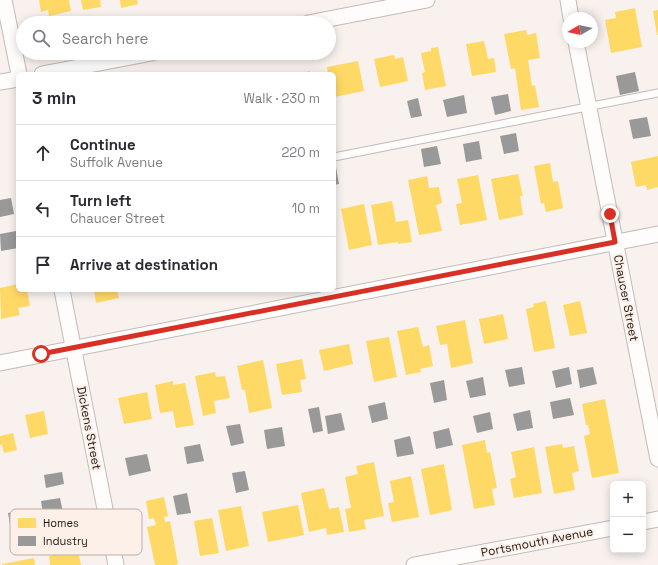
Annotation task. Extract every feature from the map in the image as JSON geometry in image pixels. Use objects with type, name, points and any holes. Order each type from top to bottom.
[{"type":"street","points":[[4,0],[16,59]]},
{"type":"street","points":[[336,18],[427,0]]},
{"type":"street","points":[[568,0],[570,12]]},
{"type":"street","name":"Chaucer Street","points":[[577,48],[658,459]]},
{"type":"street","points":[[16,60],[19,72]]},
{"type":"street","points":[[52,72],[115,60]]},
{"type":"street","points":[[0,82],[16,79]]},
{"type":"street","points":[[0,363],[658,234]]},
{"type":"street","name":"Dickens Street","points":[[62,292],[105,509]]},
{"type":"street","points":[[646,521],[658,519]]},
{"type":"street","name":"Portsmouth Avenue","points":[[414,565],[610,529]]},
{"type":"street","name":"Dickens Street","points":[[114,555],[116,565]]},
{"type":"lane","points":[[336,157],[658,93]]},
{"type":"building: Homes","points":[[39,0],[69,0],[71,11],[49,16],[48,10],[41,12]]},
{"type":"building: Homes","points":[[81,0],[100,0],[101,7],[83,10]]},
{"type":"building: Homes","points":[[120,0],[137,0],[138,4],[121,8]]},
{"type":"building: Homes","points":[[635,8],[642,47],[611,53],[605,20],[616,18],[615,12]]},
{"type":"building: Homes","points":[[658,10],[658,35],[657,35],[653,11]]},
{"type":"building: Homes","points":[[526,30],[527,35],[536,33],[540,58],[528,60],[532,86],[535,85],[539,107],[521,110],[515,68],[511,69],[504,34]]},
{"type":"building: Homes","points":[[484,41],[488,59],[494,58],[496,72],[472,76],[466,44]]},
{"type":"building: Homes","points":[[438,47],[446,86],[425,90],[422,73],[425,72],[421,53],[431,51],[431,48]]},
{"type":"building: Homes","points":[[394,55],[395,59],[403,57],[408,81],[380,87],[374,59]]},
{"type":"building: Homes","points":[[358,61],[364,91],[336,97],[336,72],[328,72],[327,67]]},
{"type":"building: Homes","points":[[658,156],[658,187],[647,190],[646,185],[636,187],[631,162]]},
{"type":"building: Homes","points":[[550,163],[553,182],[558,181],[563,208],[546,212],[544,203],[541,204],[534,166]]},
{"type":"building: Homes","points":[[518,174],[523,196],[520,196],[523,215],[499,220],[491,179]]},
{"type":"building: Homes","points":[[478,175],[487,220],[460,225],[456,204],[462,203],[457,179]]},
{"type":"building: Homes","points":[[427,176],[429,188],[439,187],[442,203],[436,205],[442,231],[419,235],[408,180]]},
{"type":"building: Homes","points":[[392,201],[396,222],[408,220],[412,242],[398,244],[398,242],[378,245],[371,205]]},
{"type":"building: Homes","points":[[364,204],[372,245],[349,250],[341,209]]},
{"type":"building: Homes","points":[[16,284],[16,292],[27,292],[30,306],[18,308],[20,315],[1,319],[0,288]]},
{"type":"building: Homes","points":[[94,292],[118,292],[119,298],[96,303]]},
{"type":"building: Homes","points":[[546,301],[555,348],[534,352],[526,309],[534,307],[533,304]]},
{"type":"building: Homes","points":[[580,301],[587,333],[570,336],[563,305]]},
{"type":"building: Homes","points":[[503,314],[508,339],[484,344],[479,319]]},
{"type":"building: Homes","points":[[465,320],[473,363],[451,368],[447,344],[440,345],[436,326]]},
{"type":"building: Homes","points":[[418,327],[423,347],[429,345],[433,366],[420,369],[421,372],[406,375],[397,331]]},
{"type":"building: Homes","points":[[389,337],[397,377],[374,382],[366,341]]},
{"type":"building: Homes","points":[[349,344],[353,364],[324,371],[319,350]]},
{"type":"building: Homes","points":[[302,359],[306,379],[300,380],[302,392],[282,395],[276,364]]},
{"type":"building: Homes","points":[[263,360],[272,408],[249,413],[245,390],[242,390],[237,366]]},
{"type":"building: Homes","points":[[215,372],[216,377],[225,376],[230,398],[214,401],[216,413],[203,416],[195,376]]},
{"type":"building: Homes","points":[[173,381],[173,385],[185,383],[194,425],[176,428],[173,411],[160,413],[155,385]]},
{"type":"building: Homes","points":[[147,392],[152,419],[124,424],[118,398]]},
{"type":"building: Homes","points":[[605,399],[619,473],[592,478],[584,436],[590,434],[588,425],[586,425],[582,404]]},
{"type":"building: Homes","points":[[44,411],[48,434],[30,438],[25,415]]},
{"type":"building: Homes","points":[[13,433],[17,450],[4,453],[2,445],[0,445],[0,436]]},
{"type":"building: Homes","points":[[485,440],[487,453],[490,452],[497,488],[492,489],[495,505],[474,509],[462,445]]},
{"type":"building: Homes","points":[[562,444],[563,448],[574,446],[579,471],[572,473],[575,490],[554,494],[545,447]]},
{"type":"building: Homes","points":[[534,447],[542,493],[514,498],[510,479],[516,477],[511,452]]},
{"type":"building: Homes","points":[[374,462],[384,516],[364,520],[366,529],[349,532],[345,509],[351,508],[345,477],[358,474],[356,466]]},
{"type":"building: Homes","points":[[444,464],[452,510],[430,515],[421,469]]},
{"type":"building: Homes","points":[[411,476],[419,517],[392,522],[388,503],[394,502],[390,481]]},
{"type":"building: Homes","points":[[324,488],[329,509],[339,507],[344,532],[327,535],[326,528],[309,532],[301,493]]},
{"type":"building: Homes","points":[[164,497],[168,516],[164,517],[165,522],[170,521],[178,564],[175,565],[155,565],[147,527],[156,525],[154,518],[149,519],[146,501]]},
{"type":"building: Homes","points":[[298,505],[304,535],[268,542],[262,512]]},
{"type":"building: Homes","points":[[241,506],[249,546],[226,551],[218,510]]},
{"type":"building: Homes","points":[[212,518],[219,553],[200,556],[194,521]]},
{"type":"building: Homes","points":[[79,555],[81,565],[50,565],[49,556]]},
{"type":"building: Homes","points":[[34,558],[35,565],[2,565],[2,564]]},
{"type":"building: Industry","points":[[635,72],[639,91],[620,95],[616,76]]},
{"type":"building: Industry","points":[[508,94],[511,111],[495,115],[491,97]]},
{"type":"building: Industry","points":[[464,95],[467,113],[447,117],[443,100]]},
{"type":"building: Industry","points":[[418,98],[422,116],[411,118],[407,101]]},
{"type":"building: Industry","points":[[647,117],[651,136],[633,139],[629,120]]},
{"type":"building: Industry","points":[[516,133],[519,151],[504,154],[500,136]]},
{"type":"building: Industry","points":[[479,141],[482,159],[466,162],[463,144]]},
{"type":"building: Industry","points":[[437,146],[441,164],[424,167],[421,149]]},
{"type":"building: Industry","points":[[336,167],[339,184],[336,185]]},
{"type":"building: Industry","points":[[11,198],[14,214],[0,217],[0,200]]},
{"type":"building: Industry","points":[[16,231],[16,248],[1,251],[0,234]]},
{"type":"building: Industry","points":[[522,367],[525,384],[509,387],[505,370]]},
{"type":"building: Industry","points":[[569,367],[572,384],[556,388],[552,371]]},
{"type":"building: Industry","points":[[593,367],[597,384],[580,388],[577,370]]},
{"type":"building: Industry","points":[[483,377],[486,395],[470,398],[466,381]]},
{"type":"building: Industry","points":[[444,380],[447,400],[434,403],[430,383]]},
{"type":"building: Industry","points":[[570,398],[574,415],[553,419],[550,402]]},
{"type":"building: Industry","points":[[385,402],[388,419],[372,423],[368,406]]},
{"type":"building: Industry","points":[[319,407],[323,431],[313,433],[308,409]]},
{"type":"building: Industry","points":[[530,410],[533,428],[517,431],[513,414]]},
{"type":"building: Industry","points":[[490,412],[493,429],[477,433],[473,416]]},
{"type":"building: Industry","points":[[341,413],[345,430],[328,434],[325,416]]},
{"type":"building: Industry","points":[[240,424],[244,443],[231,446],[226,426]]},
{"type":"building: Industry","points":[[282,427],[285,446],[267,449],[264,430]]},
{"type":"building: Industry","points":[[449,428],[453,445],[436,449],[433,432]]},
{"type":"building: Industry","points":[[410,436],[414,454],[397,457],[394,440]]},
{"type":"building: Industry","points":[[200,444],[204,461],[187,464],[184,447]]},
{"type":"building: Industry","points":[[147,454],[151,471],[129,476],[125,458]]},
{"type":"building: Industry","points":[[245,471],[249,490],[236,493],[232,473]]},
{"type":"building: Industry","points":[[62,472],[64,484],[46,488],[44,475]]},
{"type":"building: Industry","points":[[187,493],[191,513],[177,515],[173,496]]},
{"type":"building: Industry","points":[[60,498],[62,509],[42,509],[41,501]]},
{"type":"building: Industry","points":[[8,513],[10,513],[10,524]]},
{"type":"route","points":[[41,354],[615,242],[610,214]]}]
